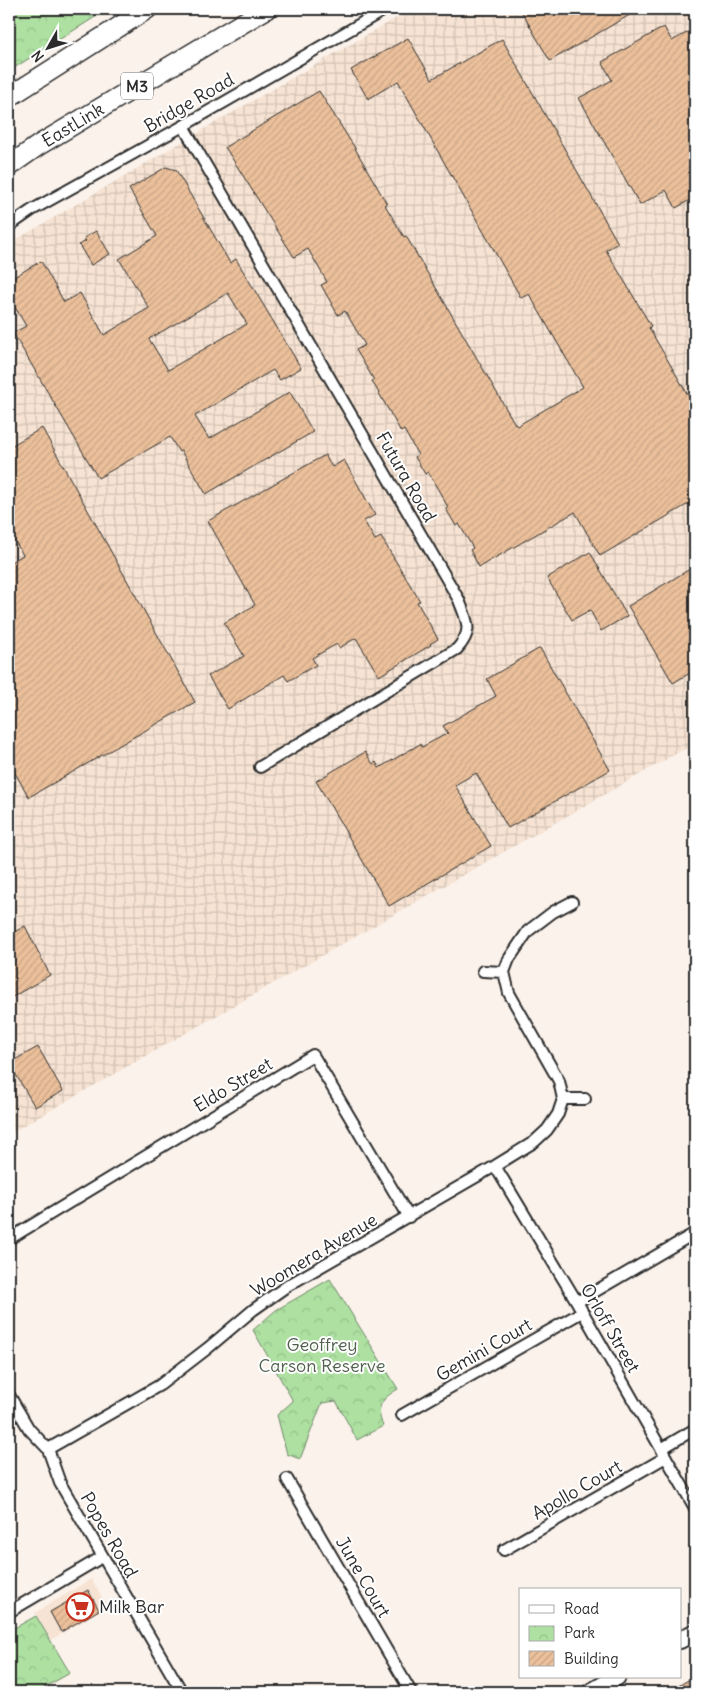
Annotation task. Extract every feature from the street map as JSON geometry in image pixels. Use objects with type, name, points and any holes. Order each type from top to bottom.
[{"type":"highway","points":[[9,98],[147,9]]},
{"type":"highway","name":"EastLink","points":[[9,166],[39,145],[266,9]]},
{"type":"main road","points":[[682,1639],[695,1632]]},
{"type":"main road","points":[[592,1692],[615,1678]]},
{"type":"street","name":"Bridge Road","points":[[9,226],[32,210],[183,126],[386,9]]},
{"type":"street","name":"Futura Road","points":[[183,126],[459,600],[467,623],[467,638],[457,649],[260,767]]},
{"type":"street","points":[[572,902],[553,912],[528,931],[509,959],[504,972],[508,993],[559,1081],[563,1099],[585,1099]]},
{"type":"street","points":[[483,970],[504,972]]},
{"type":"street","name":"Eldo Street","points":[[9,1239],[313,1055],[409,1217]]},
{"type":"street","name":"Woomera Avenue","points":[[48,1449],[160,1385],[253,1310],[287,1286],[409,1217],[534,1142],[558,1114],[563,1099]]},
{"type":"street","name":"Orloff Street","points":[[495,1166],[577,1302],[695,1508]]},
{"type":"street","points":[[577,1302],[695,1233]]},
{"type":"street","name":"Gemini Court","points":[[402,1415],[582,1312]]},
{"type":"street","name":"Popes Road","points":[[9,1395],[28,1429],[48,1449],[60,1484],[182,1692]]},
{"type":"street","name":"Apollo Court","points":[[504,1550],[663,1453],[695,1429]]},
{"type":"street","name":"June Court","points":[[287,1479],[411,1692]]},
{"type":"street","points":[[9,1612],[102,1557]]},
{"type":"shaded area","points":[[412,9],[695,9],[695,743],[9,1134],[9,244]]},
{"type":"shaded area","points":[[91,1579],[107,1606],[51,1640],[35,1613]]},
{"type":"green space","points":[[9,9],[108,9],[9,71]]},
{"type":"green space","name":"Geoffrey Carson Reserve","points":[[330,1279],[398,1389],[387,1396],[381,1404],[380,1414],[383,1426],[357,1440],[336,1401],[322,1403],[300,1459],[287,1454],[277,1415],[293,1401],[253,1330],[276,1310]]},
{"type":"green space","points":[[36,1616],[70,1673],[36,1692],[9,1692],[9,1631]]},
{"type":"building","points":[[520,9],[640,9],[550,61]]},
{"type":"building","points":[[664,27],[672,41],[695,28],[695,197],[676,208],[666,190],[640,205],[579,98],[612,80],[602,62]]},
{"type":"building","points":[[408,38],[432,79],[502,39],[618,243],[606,250],[651,326],[649,328],[695,407],[695,500],[600,556],[575,512],[479,567],[470,550],[473,548],[459,524],[456,526],[446,509],[448,507],[428,472],[425,474],[415,457],[418,455],[404,430],[401,432],[372,381],[374,380],[356,350],[365,345],[345,311],[338,315],[321,285],[327,282],[308,249],[294,257],[225,147],[319,91],[353,145],[387,204],[385,205],[404,237],[406,236],[515,424],[517,426],[583,387],[529,294],[521,298],[398,81],[368,99],[351,70]]},
{"type":"building","points":[[166,167],[176,170],[230,263],[236,259],[301,368],[280,380],[273,370],[195,416],[209,439],[290,392],[313,432],[206,494],[181,451],[179,452],[170,437],[98,478],[13,333],[26,326],[9,297],[9,280],[41,261],[64,302],[80,293],[104,335],[149,308],[119,259],[157,236],[129,189]],"holes":[[[228,293],[247,324],[168,370],[149,339]]]},
{"type":"building","points":[[96,231],[110,254],[91,265],[79,245],[86,241],[84,238]]},
{"type":"building","points":[[42,428],[195,702],[29,797],[9,763],[9,563],[23,555],[9,531],[9,447]]},
{"type":"building","points":[[325,455],[332,467],[344,460],[375,515],[364,521],[375,540],[381,537],[420,601],[417,602],[438,639],[379,676],[356,638],[339,648],[337,644],[312,658],[316,665],[288,681],[284,675],[228,709],[208,676],[244,656],[224,623],[255,605],[208,521]]},
{"type":"building","points":[[590,552],[627,616],[601,631],[590,610],[572,620],[547,578]]},
{"type":"building","points":[[695,566],[695,670],[673,683],[628,606]]},
{"type":"building","points":[[540,648],[610,770],[508,828],[476,773],[455,785],[491,846],[389,906],[316,781],[365,752],[373,764],[376,762],[379,768],[420,744],[422,747],[448,733],[443,726],[496,696],[487,679]]},
{"type":"building","points":[[25,926],[50,975],[9,999],[9,935]]},
{"type":"building","points":[[38,1047],[63,1091],[35,1107],[9,1063]]},
{"type":"building","points":[[88,1590],[99,1610],[61,1632],[50,1612]]},
{"type":"building","points":[[695,1676],[695,1692],[668,1692]]},
{"type":"place","name":"Milk Bar","points":[[80,1607]]}]
